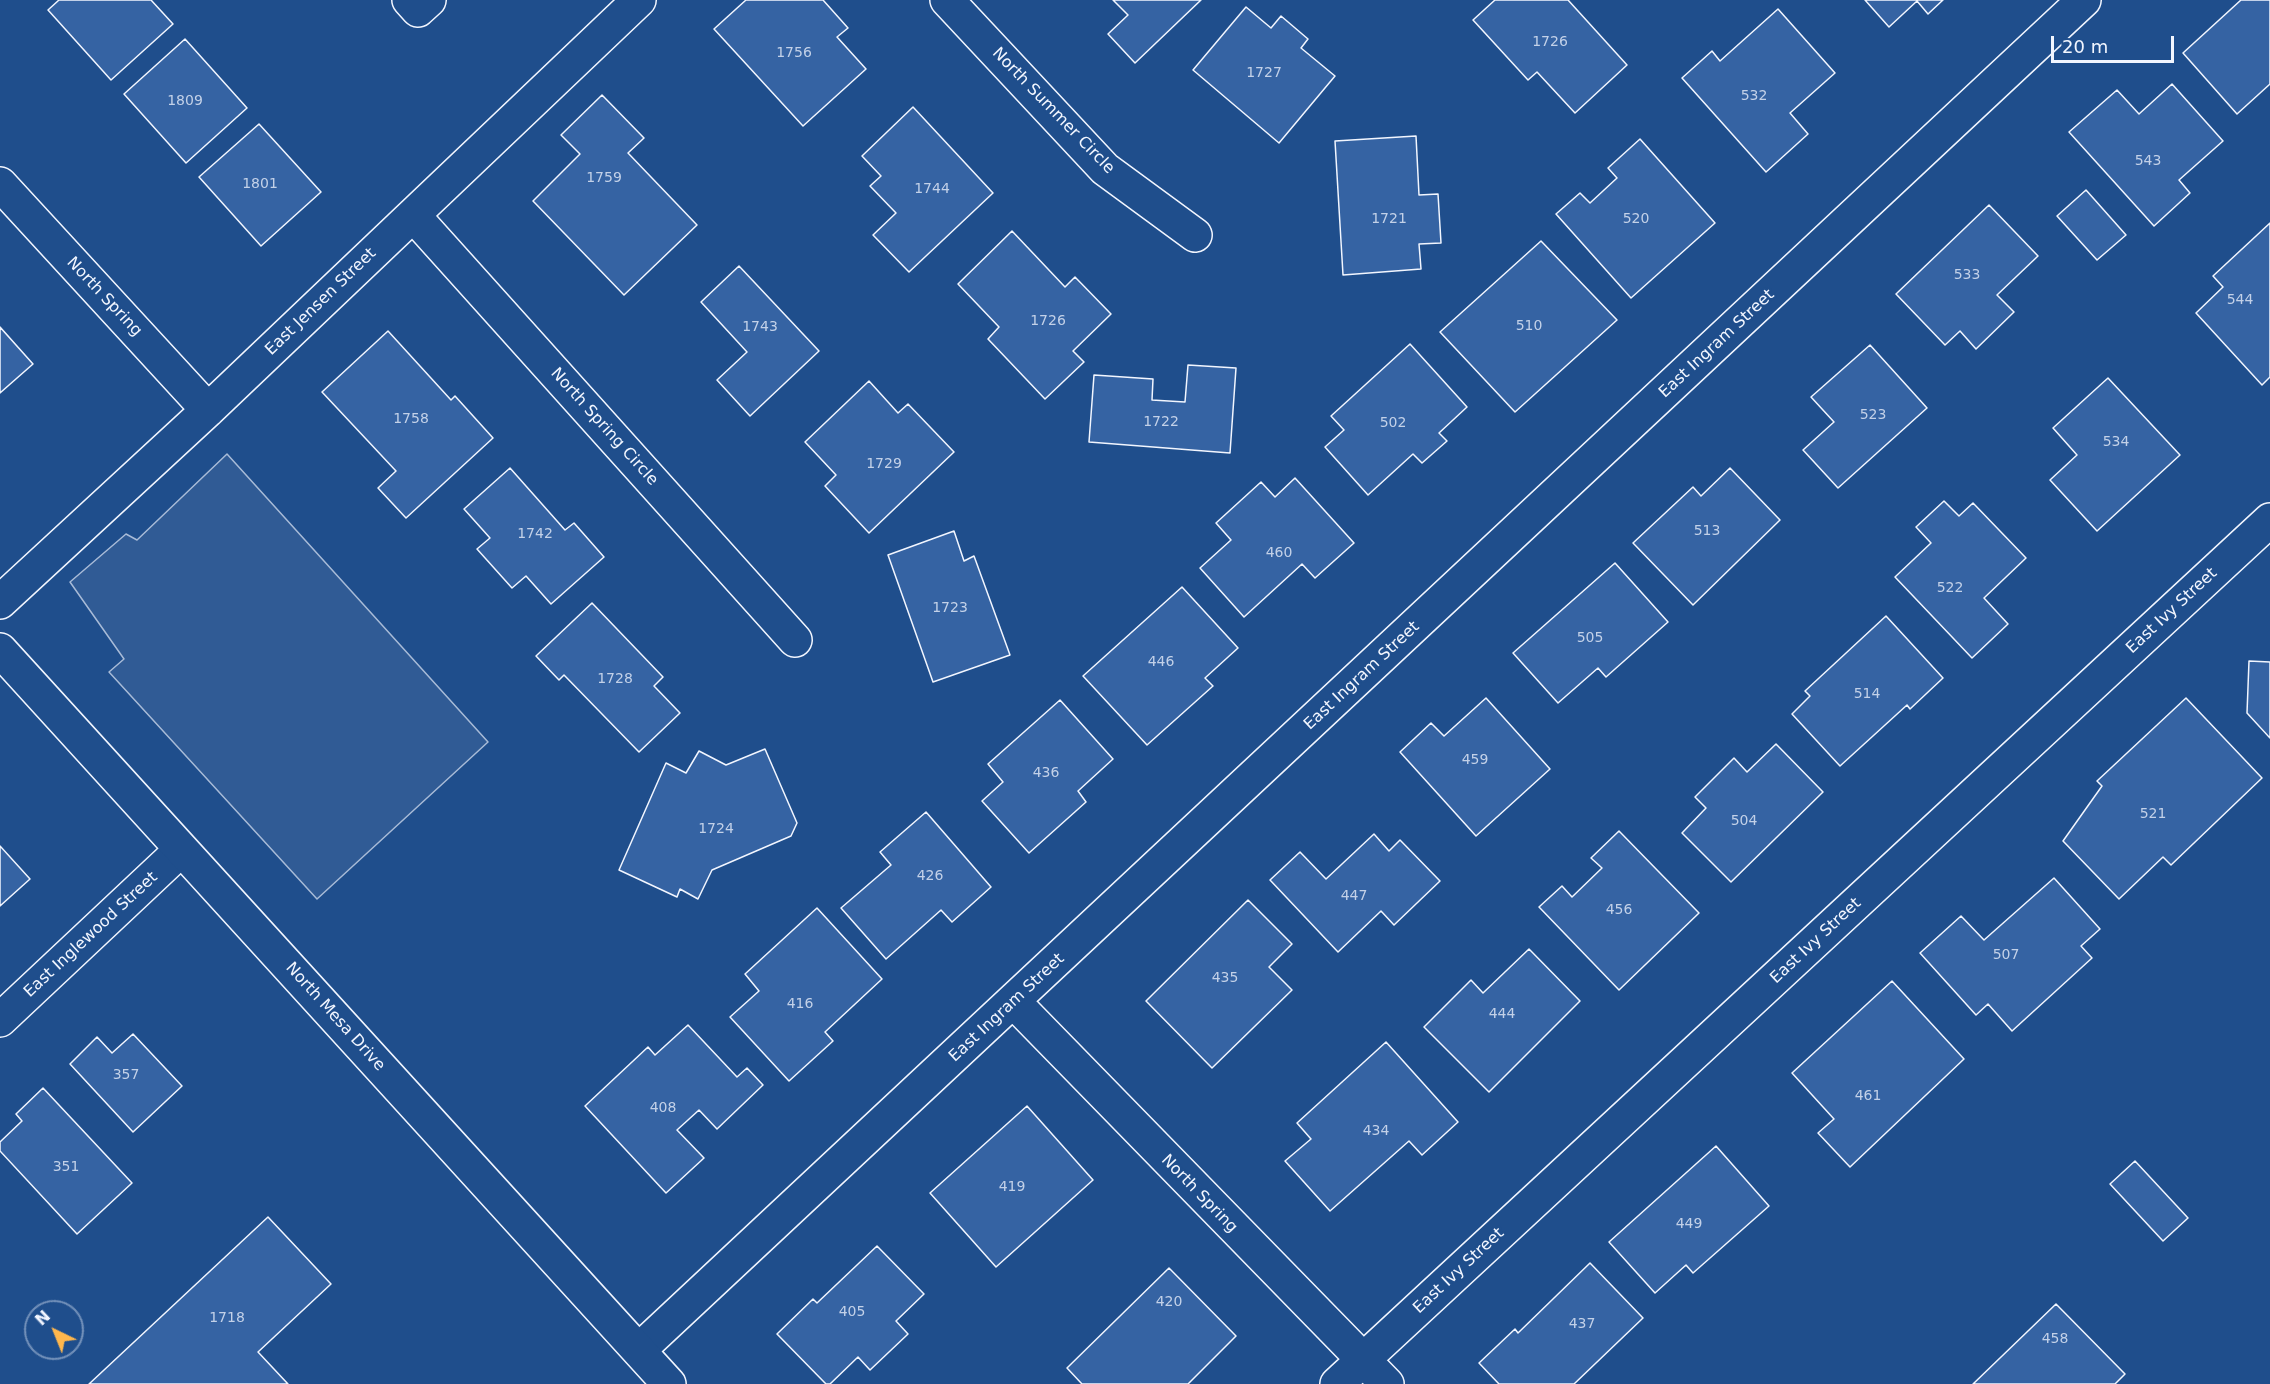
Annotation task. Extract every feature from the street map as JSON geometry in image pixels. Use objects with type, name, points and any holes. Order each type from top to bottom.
[{"type":"street","points":[[409,0],[418,10],[429,0]]},
{"type":"street","name":"East Jensen Street","points":[[0,602],[208,410],[639,0]]},
{"type":"street","name":"North Summer Circle","points":[[947,0],[1105,169],[1195,235]]},
{"type":"street","name":"East Ingram Street","points":[[639,1350],[2084,0]]},
{"type":"street","name":"North Spring","points":[[0,184],[208,410]]},
{"type":"street","name":"North Spring Circle","points":[[413,215],[795,640]]},
{"type":"street","name":"East Ivy Street","points":[[1337,1384],[2270,520]]},
{"type":"street","name":"North Mesa Drive","points":[[0,650],[669,1384]]},
{"type":"street","name":"East Inglewood Street","points":[[0,1020],[182,850]]},
{"type":"street","name":"North Spring","points":[[1014,1002],[1362,1361],[1387,1384]]},
{"type":"shaded area","points":[[227,454],[488,742],[317,899],[109,672],[124,659],[70,582],[126,534],[137,540]]},
{"type":"building","points":[[59,0],[151,0],[173,24],[111,80],[48,10]]},
{"type":"building","points":[[746,0],[823,0],[848,28],[837,37],[866,69],[803,126],[714,29]]},
{"type":"building","points":[[1113,0],[1201,0],[1135,63],[1108,34],[1128,15]]},
{"type":"building","points":[[1495,0],[1568,0],[1627,65],[1575,113],[1537,72],[1528,80],[1473,20]]},
{"type":"building","points":[[1865,0],[1943,0],[1928,14],[1917,1],[1889,27]]},
{"type":"building","points":[[2241,0],[2270,0],[2270,84],[2237,114],[2183,53]]},
{"type":"building","points":[[1246,7],[1271,28],[1281,16],[1308,39],[1301,48],[1335,76],[1279,143],[1193,70]]},
{"type":"building","points":[[1778,9],[1835,73],[1790,113],[1808,134],[1766,172],[1682,78],[1712,51],[1720,61]]},
{"type":"building","points":[[185,39],[247,108],[186,163],[124,94]]},
{"type":"building","points":[[2172,84],[2223,141],[2179,180],[2190,193],[2154,226],[2069,132],[2117,90],[2139,114]]},
{"type":"building","points":[[602,95],[644,138],[628,153],[697,225],[624,295],[533,201],[580,154],[561,135]]},
{"type":"building","points":[[913,107],[993,193],[909,272],[873,235],[896,213],[870,186],[881,176],[862,156]]},
{"type":"building","points":[[259,124],[321,192],[261,246],[199,177]]},
{"type":"building","points":[[1416,136],[1419,195],[1438,194],[1441,243],[1419,244],[1421,269],[1343,275],[1335,141]]},
{"type":"building","points":[[1640,139],[1715,223],[1631,298],[1556,214],[1580,193],[1590,203],[1617,178],[1608,168]]},
{"type":"building","points":[[2086,190],[2126,235],[2097,260],[2057,216]]},
{"type":"building","points":[[1989,205],[2038,256],[1997,295],[2014,312],[1976,349],[1960,331],[1945,345],[1896,294]]},
{"type":"building","points":[[2270,223],[2270,377],[2262,385],[2196,313],[2223,287],[2213,276]]},
{"type":"building","points":[[1012,231],[1065,287],[1075,277],[1111,314],[1073,351],[1084,362],[1045,399],[988,339],[999,327],[958,284]]},
{"type":"building","points":[[1541,241],[1617,320],[1515,412],[1440,332]]},
{"type":"building","points":[[739,266],[819,351],[750,416],[717,380],[747,352],[701,302]]},
{"type":"building","points":[[0,327],[33,364],[0,393]]},
{"type":"building","points":[[388,331],[451,400],[455,396],[493,438],[406,518],[378,488],[396,471],[322,392]]},
{"type":"building","points":[[1410,344],[1467,407],[1439,433],[1447,441],[1422,463],[1413,454],[1368,495],[1325,447],[1344,430],[1331,416]]},
{"type":"building","points":[[1870,345],[1927,408],[1838,488],[1803,450],[1834,422],[1811,397]]},
{"type":"building","points":[[1188,365],[1236,368],[1230,453],[1089,442],[1094,375],[1153,379],[1152,400],[1185,402]]},
{"type":"building","points":[[2108,378],[2180,455],[2097,531],[2050,480],[2077,455],[2053,428]]},
{"type":"building","points":[[869,381],[898,413],[908,404],[954,452],[869,533],[825,486],[836,475],[805,442]]},
{"type":"building","points":[[510,468],[565,530],[574,523],[604,557],[551,604],[526,576],[512,588],[477,549],[490,538],[464,509]]},
{"type":"building","points":[[1730,468],[1780,520],[1693,605],[1633,543],[1693,487],[1701,496]]},
{"type":"building","points":[[1295,478],[1354,543],[1315,578],[1302,564],[1244,617],[1200,568],[1231,540],[1216,523],[1261,482],[1275,497]]},
{"type":"building","points":[[1944,501],[1959,516],[1973,503],[2026,558],[1984,598],[2008,624],[1972,658],[1895,577],[1931,543],[1916,527]]},
{"type":"building","points":[[954,531],[964,561],[974,556],[1010,655],[933,682],[888,555]]},
{"type":"building","points":[[1615,563],[1668,622],[1606,677],[1598,668],[1558,703],[1513,653]]},
{"type":"building","points":[[1182,587],[1238,648],[1205,678],[1213,686],[1147,745],[1083,676]]},
{"type":"building","points":[[592,603],[663,677],[654,686],[680,713],[639,752],[564,675],[559,680],[536,656]]},
{"type":"building","points":[[1886,616],[1943,678],[1910,709],[1907,705],[1840,766],[1792,714],[1810,696],[1805,691]]},
{"type":"building","points":[[2249,661],[2270,662],[2270,738],[2247,713]]},
{"type":"building","points":[[1486,698],[1550,769],[1476,836],[1400,752],[1431,723],[1444,736]]},
{"type":"building","points":[[2186,698],[2262,778],[2171,865],[2163,857],[2119,899],[2063,841],[2102,786],[2097,781]]},
{"type":"building","points":[[1060,700],[1113,759],[1078,791],[1086,802],[1029,853],[982,801],[1003,782],[988,764]]},
{"type":"building","points":[[1776,744],[1823,792],[1731,882],[1682,833],[1706,808],[1695,797],[1734,758],[1747,772]]},
{"type":"building","points":[[765,749],[797,823],[791,836],[712,870],[698,899],[680,889],[677,897],[619,870],[666,763],[686,773],[699,751],[726,765]]},
{"type":"building","points":[[926,812],[991,887],[952,922],[941,910],[886,959],[841,908],[891,865],[880,852]]},
{"type":"building","points":[[1619,831],[1699,913],[1619,990],[1539,907],[1562,886],[1572,897],[1602,868],[1591,858]]},
{"type":"building","points":[[1374,834],[1389,851],[1400,840],[1440,881],[1394,925],[1381,911],[1338,952],[1270,880],[1300,852],[1326,879]]},
{"type":"building","points":[[0,846],[30,879],[0,906]]},
{"type":"building","points":[[2054,878],[2100,929],[2081,946],[2092,958],[2012,1031],[1988,1004],[1976,1015],[1920,953],[1961,916],[1984,940]]},
{"type":"building","points":[[1248,900],[1292,944],[1269,967],[1292,990],[1212,1068],[1146,1001]]},
{"type":"building","points":[[817,908],[882,979],[825,1032],[833,1041],[789,1081],[730,1017],[759,991],[745,974]]},
{"type":"building","points":[[1529,949],[1580,1001],[1489,1092],[1424,1027],[1471,980],[1483,993]]},
{"type":"building","points":[[1892,981],[1964,1059],[1850,1167],[1818,1133],[1834,1119],[1792,1073]]},
{"type":"building","points":[[688,1025],[737,1077],[747,1068],[763,1085],[717,1129],[699,1110],[677,1130],[704,1158],[666,1193],[585,1106],[648,1047],[655,1055]]},
{"type":"building","points":[[133,1034],[182,1086],[133,1132],[70,1064],[97,1037],[112,1053]]},
{"type":"building","points":[[1386,1042],[1458,1122],[1422,1155],[1409,1141],[1330,1211],[1285,1161],[1311,1139],[1297,1123]]},
{"type":"building","points":[[43,1088],[132,1183],[77,1234],[0,1151],[0,1142],[22,1121],[16,1114]]},
{"type":"building","points":[[1027,1106],[1093,1180],[996,1267],[930,1193]]},
{"type":"building","points":[[1716,1146],[1769,1206],[1693,1273],[1686,1265],[1655,1293],[1609,1242]]},
{"type":"building","points":[[2135,1161],[2188,1218],[2163,1241],[2110,1184]]},
{"type":"building","points":[[268,1217],[331,1284],[258,1352],[288,1384],[89,1384]]},
{"type":"building","points":[[877,1246],[924,1294],[896,1321],[908,1334],[870,1370],[858,1357],[830,1384],[826,1384],[777,1334],[813,1299],[817,1303]]},
{"type":"building","points":[[1590,1263],[1643,1318],[1574,1384],[1499,1384],[1479,1363],[1515,1329],[1518,1333]]},
{"type":"building","points":[[1169,1268],[1236,1336],[1188,1384],[1082,1384],[1067,1368]]},
{"type":"building","points":[[2056,1304],[2125,1374],[2115,1384],[1973,1384]]}]
